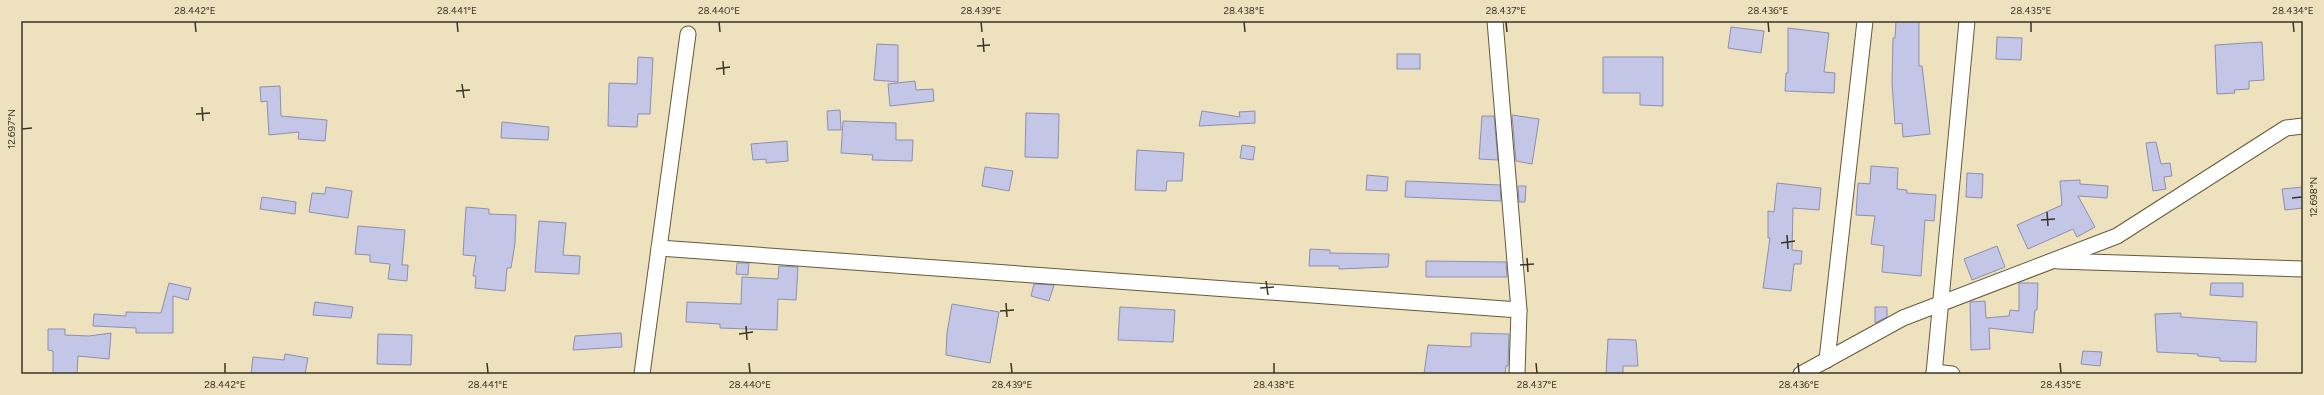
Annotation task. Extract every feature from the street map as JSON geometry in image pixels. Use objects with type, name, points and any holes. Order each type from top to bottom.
[{"type":"street","points":[[1495,21],[1519,310],[1517,374]]},
{"type":"street","points":[[1827,360],[1865,21]]},
{"type":"street","points":[[1952,374],[1934,373],[1967,21]]},
{"type":"street","points":[[642,374],[688,34]]},
{"type":"street","points":[[1801,374],[1903,318],[2117,236],[2286,128],[2303,126]]},
{"type":"street","points":[[659,248],[1519,310]]},
{"type":"street","points":[[2051,261],[2303,269]]},
{"type":"building","points":[[1896,21],[1919,21],[1919,66],[1922,66],[1930,134],[1903,137],[1902,123],[1895,124],[1892,84],[1893,38],[1895,38]]},
{"type":"building","points":[[1731,27],[1764,31],[1761,53],[1728,48]]},
{"type":"building","points":[[1788,28],[1829,33],[1824,72],[1835,73],[1834,93],[1785,91],[1786,73],[1788,73]]},
{"type":"building","points":[[1997,37],[2022,38],[2021,60],[1996,59]]},
{"type":"building","points":[[2262,42],[2264,80],[2249,81],[2249,89],[2234,90],[2235,93],[2217,94],[2215,45]]},
{"type":"building","points":[[877,44],[898,45],[898,82],[874,80]]},
{"type":"building","points":[[1397,54],[1420,54],[1420,69],[1397,69]]},
{"type":"building","points":[[638,57],[653,58],[650,114],[638,114],[637,127],[608,126],[609,83],[637,84]]},
{"type":"building","points":[[1603,57],[1663,57],[1663,106],[1640,105],[1640,93],[1603,93]]},
{"type":"building","points":[[915,81],[916,90],[933,89],[934,101],[890,106],[888,84]]},
{"type":"building","points":[[280,86],[281,116],[327,120],[325,141],[298,139],[299,132],[269,135],[267,101],[261,102],[260,87]]},
{"type":"building","points":[[840,110],[841,130],[828,130],[827,111]]},
{"type":"building","points":[[1202,111],[1240,117],[1239,112],[1255,111],[1255,123],[1199,126]]},
{"type":"building","points":[[1026,113],[1059,114],[1058,158],[1025,157]]},
{"type":"building","points":[[1512,115],[1539,119],[1532,164],[1516,161]]},
{"type":"building","points":[[1482,116],[1494,116],[1498,160],[1479,159]]},
{"type":"building","points":[[843,121],[896,123],[896,140],[913,140],[912,161],[872,160],[873,155],[841,153]]},
{"type":"building","points":[[502,122],[549,127],[548,140],[501,138]]},
{"type":"building","points":[[787,141],[788,161],[766,163],[766,159],[753,160],[751,144]]},
{"type":"building","points":[[2156,142],[2161,164],[2170,163],[2172,176],[2164,177],[2166,189],[2153,191],[2146,143]]},
{"type":"building","points":[[1242,145],[1255,147],[1253,160],[1240,158]]},
{"type":"building","points":[[1137,150],[1184,153],[1182,181],[1167,181],[1166,191],[1135,190]]},
{"type":"building","points":[[1871,166],[1898,168],[1897,189],[1907,190],[1907,193],[1936,195],[1934,221],[1925,220],[1921,276],[1882,272],[1884,246],[1871,244],[1875,216],[1856,215],[1858,183],[1870,184]]},
{"type":"building","points":[[985,167],[1013,171],[1009,191],[982,186]]},
{"type":"building","points":[[1967,173],[1983,174],[1982,198],[1966,197]]},
{"type":"building","points":[[1367,175],[1388,177],[1387,191],[1366,190]]},
{"type":"building","points":[[2080,180],[2080,184],[2108,186],[2107,198],[2078,196],[2095,227],[2077,237],[2073,229],[2028,249],[2017,225],[2062,205],[2060,181]]},
{"type":"building","points":[[1406,181],[1500,185],[1501,201],[1405,197]]},
{"type":"building","points":[[1777,183],[1821,188],[1819,210],[1793,208],[1792,250],[1802,251],[1801,264],[1794,264],[1791,291],[1763,288],[1770,238],[1768,238],[1768,211],[1774,212]]},
{"type":"building","points":[[1518,186],[1526,186],[1525,202],[1519,202]]},
{"type":"building","points":[[326,187],[352,191],[348,218],[309,212],[312,193],[325,194]]},
{"type":"building","points":[[2303,187],[2303,208],[2285,210],[2282,189]]},
{"type":"building","points":[[262,197],[296,202],[295,214],[260,209]]},
{"type":"building","points":[[466,207],[489,209],[489,214],[516,215],[515,243],[511,268],[507,268],[505,291],[475,288],[476,276],[473,276],[476,256],[463,255]]},
{"type":"building","points":[[539,221],[566,223],[563,255],[580,256],[579,274],[535,272]]},
{"type":"building","points":[[358,226],[405,230],[402,265],[408,265],[407,281],[388,279],[390,264],[370,262],[370,255],[355,254]]},
{"type":"building","points":[[1997,246],[2005,267],[1972,280],[1964,259]]},
{"type":"building","points":[[1310,249],[1330,250],[1330,253],[1389,254],[1388,267],[1339,269],[1339,266],[1309,266]]},
{"type":"building","points":[[1426,261],[1506,262],[1507,277],[1426,277]]},
{"type":"building","points":[[737,263],[749,263],[748,275],[736,274]]},
{"type":"building","points":[[779,266],[798,267],[796,300],[778,299],[777,330],[720,328],[720,324],[686,322],[687,302],[741,304],[742,277],[778,279]]},
{"type":"building","points":[[169,283],[191,288],[188,300],[173,296],[173,333],[136,333],[136,328],[93,326],[94,314],[126,316],[126,312],[161,313]]},
{"type":"building","points":[[2019,283],[2038,283],[2037,310],[2035,310],[2033,333],[1989,328],[1990,349],[1971,350],[1970,302],[1985,301],[1986,318],[2009,316],[2010,310],[2019,311]]},
{"type":"building","points":[[2211,283],[2243,283],[2243,297],[2210,295]]},
{"type":"building","points":[[1034,284],[1054,285],[1049,301],[1031,296]]},
{"type":"building","points":[[315,302],[353,307],[351,318],[313,315]]},
{"type":"building","points":[[952,304],[999,312],[990,363],[946,355],[947,333]]},
{"type":"building","points":[[1120,307],[1175,310],[1173,342],[1118,340]]},
{"type":"building","points":[[1875,307],[1887,307],[1887,317],[1875,323]]},
{"type":"building","points":[[2181,313],[2181,317],[2257,322],[2256,362],[2220,361],[2220,358],[2198,356],[2198,354],[2157,352],[2155,314]]},
{"type":"building","points":[[48,329],[65,329],[65,335],[89,336],[111,333],[109,359],[78,356],[77,374],[53,374],[53,351],[48,350]]},
{"type":"building","points":[[621,333],[622,347],[573,350],[575,336]]},
{"type":"building","points":[[1471,333],[1509,334],[1508,366],[1506,366],[1505,374],[1424,374],[1428,345],[1471,347]]},
{"type":"building","points":[[378,334],[412,335],[411,365],[377,364]]},
{"type":"building","points":[[1608,339],[1636,340],[1638,366],[1623,366],[1623,374],[1606,374]]},
{"type":"building","points":[[2083,351],[2102,352],[2100,366],[2081,364]]},
{"type":"building","points":[[285,354],[308,358],[305,374],[251,374],[253,357],[284,360]]}]
